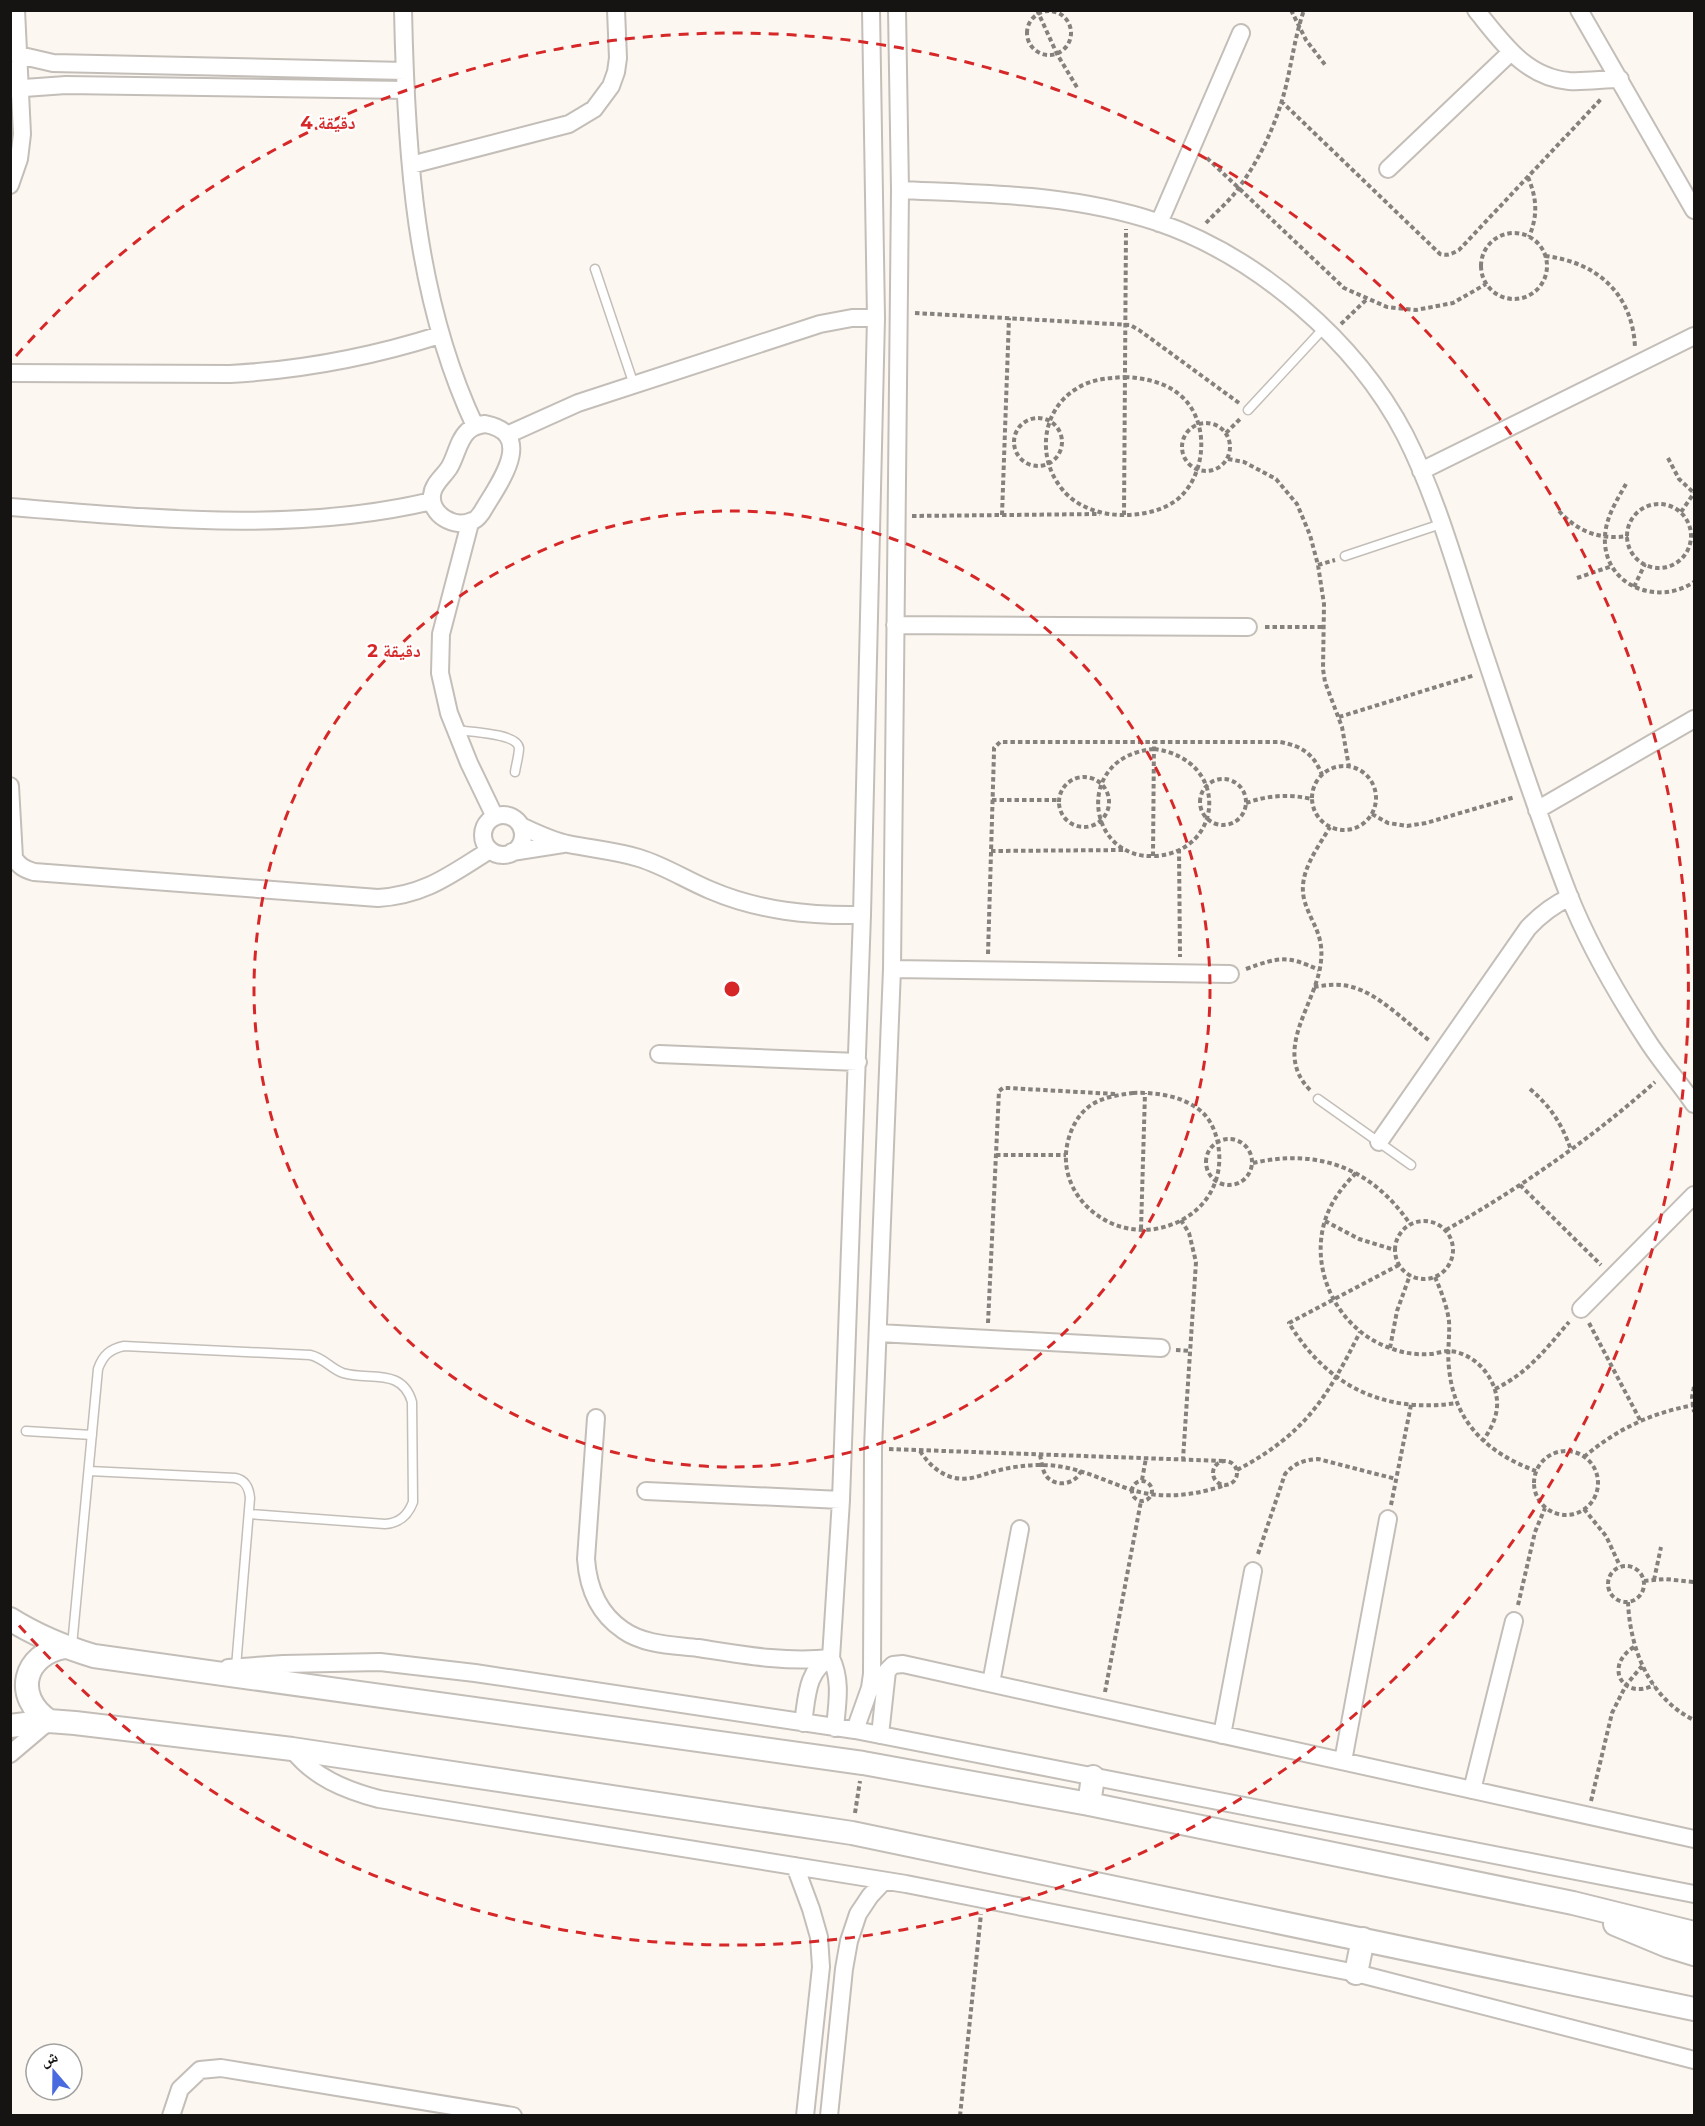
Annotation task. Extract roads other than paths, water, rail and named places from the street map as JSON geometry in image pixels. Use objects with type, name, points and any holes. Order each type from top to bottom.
[{"type":"main road","points":[[10,1619],[37,1635],[94,1656],[863,1763],[1089,1804],[1573,1903],[1695,1932]]},
{"type":"main road","points":[[49,1721],[40,1715],[29,1700],[27,1681],[30,1670],[44,1654],[68,1648]]},
{"type":"main road","points":[[10,1726],[49,1721],[291,1749],[852,1833],[1695,2008]]},
{"type":"main road","points":[[1089,1804],[1093,1777]]},
{"type":"main road","points":[[1573,1903],[1636,1934],[1695,1954]]},
{"type":"main road","points":[[1356,1973],[1363,1939]]},
{"type":"street","points":[[10,185],[19,159],[22,134],[22,111],[15,88],[16,10]]},
{"type":"street","points":[[403,10],[411,165],[421,248],[440,335],[458,387],[475,426]]},
{"type":"street","points":[[411,165],[569,124],[594,109],[603,99],[616,72],[618,58],[616,10]]},
{"type":"street","points":[[835,1728],[838,1688],[837,1672],[831,1658],[841,1500],[858,1062],[876,318],[870,10]]},
{"type":"street","points":[[855,1730],[868,1696],[872,1674],[873,1449],[892,969],[900,190],[897,10]]},
{"type":"street","points":[[1476,10],[1511,52],[1528,67],[1549,77],[1569,81],[1620,79]]},
{"type":"street","points":[[1579,10],[1695,210]]},
{"type":"street","points":[[1159,223],[1241,33]]},
{"type":"street","points":[[1388,169],[1511,52]]},
{"type":"street","points":[[14,55],[53,63],[405,71]]},
{"type":"street","points":[[52,85],[53,63]]},
{"type":"street","points":[[15,88],[52,85],[406,90]]},
{"type":"street","points":[[900,190],[1031,195],[1096,205],[1159,223],[1220,250],[1275,285],[1327,331],[1368,377],[1403,432],[1421,471],[1531,793],[1570,897],[1604,967],[1647,1041],[1695,1104]]},
{"type":"street","points":[[507,435],[554,412],[820,324],[852,318],[876,318]]},
{"type":"street","points":[[10,373],[230,374],[262,372],[325,365],[363,357],[440,335]]},
{"type":"street","points":[[1421,471],[1695,336]]},
{"type":"street","points":[[470,523],[452,522],[438,513],[432,501],[434,486],[449,468],[469,429],[485,424],[507,435],[512,447],[511,460],[482,512],[470,523],[441,634],[439,653],[444,696],[456,730],[495,817]]},
{"type":"street","points":[[10,507],[173,520],[252,522],[366,514],[432,501]]},
{"type":"street","points":[[895,625],[1248,627]]},
{"type":"street","points":[[1537,810],[1695,719]]},
{"type":"street","points":[[10,786],[12,852],[19,865],[18,873],[378,898],[405,895],[433,886],[490,850]]},
{"type":"street","points":[[567,844],[497,854],[485,844],[483,836],[488,822],[502,815],[509,816],[521,826],[567,844],[616,852],[640,859],[664,867],[709,890],[751,904],[803,914],[862,915]]},
{"type":"street","points":[[512,852],[522,841],[521,826]]},
{"type":"street","points":[[1379,1142],[1528,928],[1554,904],[1570,897]]},
{"type":"street","points":[[892,969],[1230,974]]},
{"type":"street","points":[[659,1054],[858,1062]]},
{"type":"street","points":[[1581,1309],[1695,1195]]},
{"type":"street","points":[[878,1333],[1161,1348]]},
{"type":"street","points":[[596,1418],[586,1565],[595,1599],[612,1621],[621,1629],[642,1640],[781,1660],[831,1658]]},
{"type":"street","points":[[646,1491],[841,1500]]},
{"type":"street","points":[[1343,1761],[1388,1519]]},
{"type":"street","points":[[991,1683],[1020,1529]]},
{"type":"street","points":[[1222,1735],[1253,1571]]},
{"type":"street","points":[[1472,1790],[1514,1621]]},
{"type":"street","points":[[803,1723],[811,1678],[815,1669],[822,1662],[831,1658]]},
{"type":"street","points":[[189,1671],[283,1664],[380,1662],[487,1675],[855,1730],[1695,1894]]},
{"type":"street","points":[[880,1735],[887,1671],[893,1665],[903,1664],[1695,1839]]},
{"type":"street","points":[[10,1754],[49,1721]]},
{"type":"street","points":[[291,1749],[302,1763],[314,1772],[347,1790],[379,1799],[982,1898],[1356,1973],[1695,2060]]},
{"type":"street","points":[[795,1866],[812,1909],[819,1938],[821,1967],[805,2115]]},
{"type":"street","points":[[829,2115],[849,1941],[858,1914],[884,1881]]},
{"type":"street","points":[[171,2115],[180,2089],[200,2070],[221,2068],[513,2115]]},
{"type":"lane","points":[[596,269],[634,385]]},
{"type":"lane","points":[[1248,410],[1327,331]]},
{"type":"lane","points":[[1345,556],[1441,524]]},
{"type":"lane","points":[[456,730],[514,740],[519,748],[515,772]]},
{"type":"lane","points":[[1318,1099],[1411,1166]]},
{"type":"lane","points":[[68,1648],[89,1471],[98,1369],[107,1352],[124,1346],[310,1355],[323,1359],[343,1373],[394,1380],[407,1389],[412,1402],[412,1502],[406,1515],[400,1520],[385,1524],[249,1514]]},
{"type":"lane","points":[[26,1431],[92,1434]]},
{"type":"lane","points":[[89,1471],[241,1479],[250,1491],[237,1667]]}]
